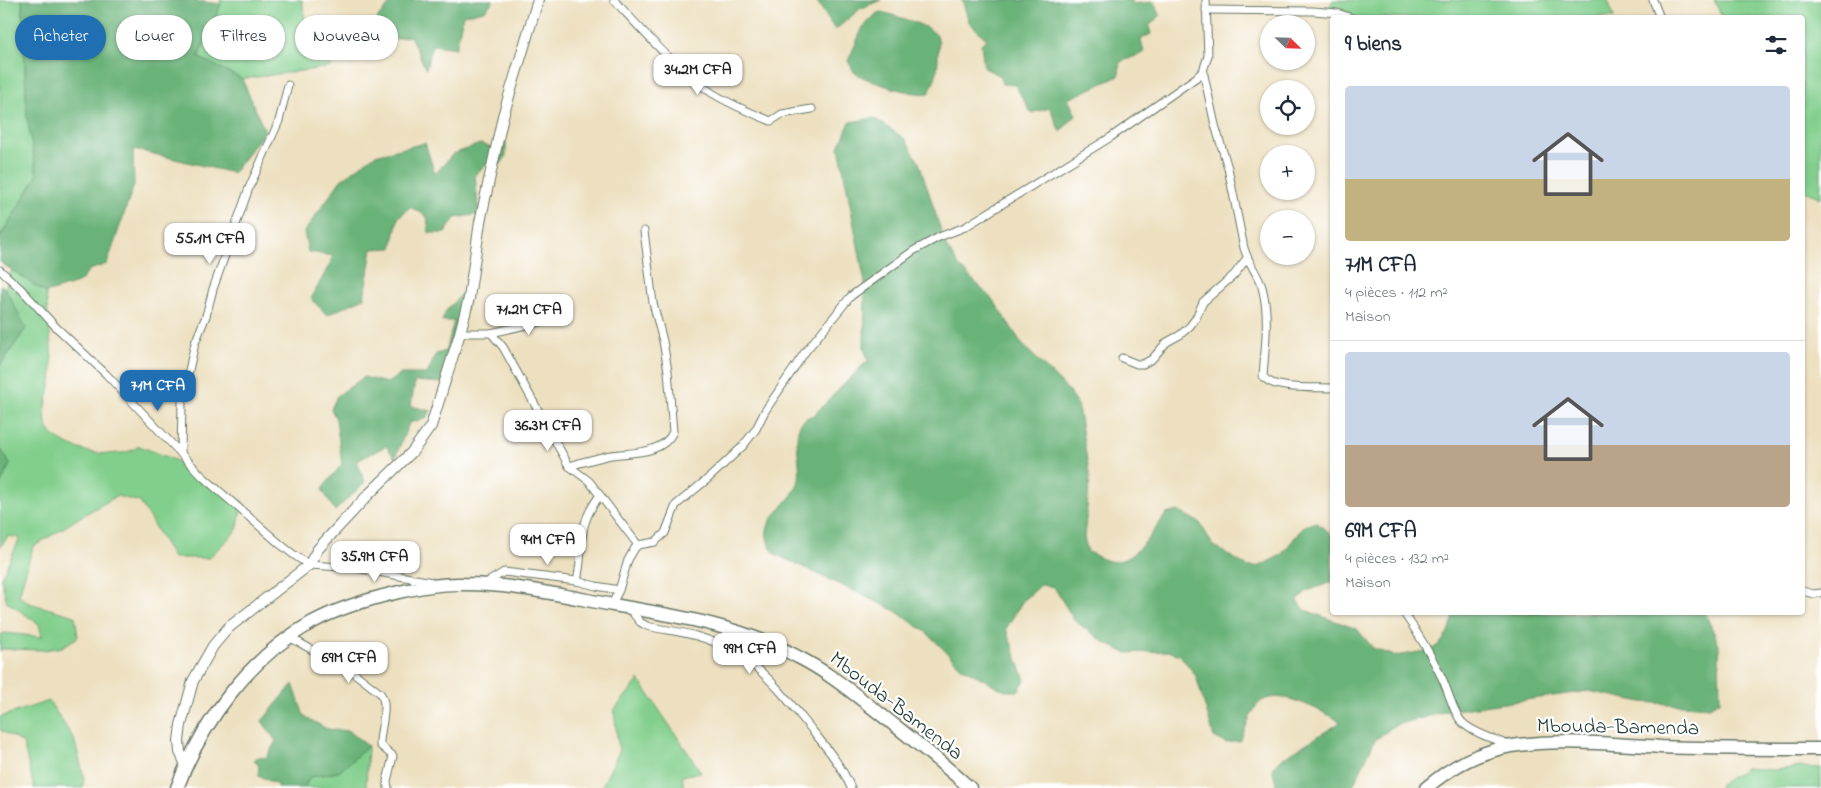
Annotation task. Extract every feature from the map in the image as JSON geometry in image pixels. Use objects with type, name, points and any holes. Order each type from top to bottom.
[{"type":"highway","name":"Mbouda-Bamenda","points":[[177,788],[186,765],[212,717],[268,654],[289,637],[310,623],[335,611],[381,596],[443,584],[484,585],[535,590],[666,613],[725,627],[765,641],[798,657],[837,680],[970,788]]},
{"type":"highway","name":"Mbouda-Bamenda","points":[[1426,788],[1454,767],[1492,750],[1512,746],[1567,743],[1821,750]]},
{"type":"street","points":[[186,765],[180,752],[181,725],[193,681],[202,664],[228,628],[309,565],[318,549],[368,495],[400,465],[423,438],[435,414],[469,298],[480,222],[503,116],[538,0]]},
{"type":"street","points":[[614,0],[694,80],[713,94],[771,121],[782,114],[812,109]]},
{"type":"street","points":[[612,604],[619,590],[628,560],[638,545],[655,542],[665,533],[676,505],[743,446],[805,352],[851,296],[913,251],[939,237],[965,227],[1025,188],[1111,138],[1197,77],[1202,71],[1208,56],[1206,0]]},
{"type":"street","points":[[1653,0],[1659,15]]},
{"type":"street","points":[[1206,10],[1313,11],[1343,15]]},
{"type":"street","points":[[1202,71],[1228,168],[1247,258],[1262,287],[1267,318],[1264,379],[1299,389],[1330,388]]},
{"type":"street","points":[[181,454],[182,402],[195,343],[206,316],[213,289],[249,188],[279,121],[288,85]]},
{"type":"street","points":[[569,466],[612,455],[636,454],[653,449],[671,437],[673,432],[668,371],[663,341],[653,304],[644,231]]},
{"type":"street","points":[[1122,358],[1137,364],[1143,364],[1152,358],[1167,342],[1180,335],[1190,326],[1203,302],[1234,275],[1247,258]]},
{"type":"street","points":[[0,270],[106,374],[181,454],[230,501],[280,544],[309,565],[357,568],[443,584]]},
{"type":"street","points":[[460,333],[491,333],[562,316]]},
{"type":"street","points":[[491,333],[503,347],[569,466],[589,481],[638,545]]},
{"type":"street","points":[[577,581],[581,566],[583,525],[592,505],[600,495]]},
{"type":"street","points":[[484,585],[504,572],[577,581],[619,590]]},
{"type":"street","points":[[1805,592],[1814,594],[1821,593]]},
{"type":"street","points":[[628,607],[640,622],[647,626],[696,636],[714,642],[753,663],[776,684],[825,746],[840,767],[851,788]]},
{"type":"street","points":[[1404,615],[1420,636],[1443,679],[1463,723],[1482,734],[1512,746]]},
{"type":"street","points":[[289,637],[354,673],[384,697],[380,745],[393,756],[387,781],[388,788]]},
{"type":"green space","points":[[0,0],[22,0],[23,15],[15,15],[15,60],[25,60],[27,116],[37,176],[0,237]]},
{"type":"green space","points":[[22,0],[188,0],[221,4],[216,15],[202,15],[202,48],[198,57],[242,79],[265,131],[233,173],[133,149],[134,185],[107,264],[89,270],[80,282],[46,293],[0,262],[0,237],[37,176],[27,116],[25,60],[106,60],[106,15],[23,15]]},
{"type":"green space","points":[[220,0],[302,0],[304,15],[295,15],[295,60],[331,60],[331,67],[242,79],[204,60],[285,60],[285,15],[216,15],[221,4]]},
{"type":"green space","points":[[393,0],[494,0],[485,11],[463,15],[456,48],[432,45],[426,69],[410,36],[398,38],[398,15],[380,15]]},
{"type":"green space","points":[[816,0],[881,0],[860,9],[835,30]]},
{"type":"green space","points":[[962,0],[1133,0],[1131,4],[1154,2],[1160,16],[1149,26],[1151,34],[1141,39],[1144,53],[1120,62],[1119,76],[1068,99],[1076,115],[1060,132],[1050,108],[1031,113],[1015,85],[1002,84],[999,75],[984,68],[981,44],[987,40],[969,22]]},
{"type":"green space","points":[[1333,0],[1608,0],[1613,15],[1334,15],[1326,12]]},
{"type":"green space","points":[[1714,0],[1821,0],[1821,198],[1805,191],[1805,15],[1721,15]]},
{"type":"green space","points":[[882,12],[927,28],[937,36],[939,43],[937,70],[929,93],[913,93],[891,87],[869,80],[853,71],[848,61],[863,27],[877,13]]},
{"type":"green space","points":[[202,48],[202,59],[198,57]]},
{"type":"green space","points":[[874,118],[905,139],[919,162],[946,246],[960,267],[994,301],[1022,344],[1069,391],[1078,407],[1090,477],[1084,538],[1088,552],[1109,561],[1118,561],[1126,558],[1142,545],[1166,514],[1178,511],[1200,523],[1213,545],[1248,567],[1260,566],[1281,555],[1304,526],[1316,522],[1330,533],[1330,583],[1307,591],[1297,601],[1305,610],[1357,629],[1373,648],[1395,656],[1431,650],[1441,643],[1448,632],[1453,615],[1706,615],[1719,644],[1720,701],[1709,707],[1642,702],[1589,691],[1448,711],[1395,725],[1375,740],[1352,788],[1277,788],[1272,768],[1281,759],[1341,722],[1299,702],[1275,697],[1265,699],[1257,705],[1240,741],[1226,743],[1214,737],[1196,676],[1180,655],[1168,651],[1126,653],[1105,643],[1074,620],[1054,587],[1041,585],[1022,602],[1006,629],[1025,680],[1018,691],[1005,691],[961,667],[926,632],[894,610],[775,554],[768,543],[767,533],[769,524],[798,483],[797,441],[800,425],[805,419],[814,415],[868,360],[864,348],[865,283],[839,147],[850,122]]},
{"type":"green space","points":[[506,141],[506,156],[501,164],[489,162],[475,175],[479,214],[455,218],[445,233],[429,233],[427,216],[410,207],[398,218],[392,248],[372,249],[364,298],[327,315],[311,299],[334,256],[308,252],[304,232],[341,180],[375,155],[425,143],[435,174],[453,154],[480,144],[491,147]]},
{"type":"green space","points":[[12,270],[46,293],[52,370],[45,419],[53,435],[71,446],[95,453],[112,454],[130,451],[139,446],[175,460],[215,488],[243,502],[237,530],[209,558],[173,558],[140,502],[117,496],[33,547],[19,595],[29,603],[75,616],[78,637],[62,647],[44,650],[1,649],[0,651],[0,635],[5,633],[42,637],[39,624],[7,602],[1,578],[20,538],[8,536],[0,547],[0,485],[10,464],[0,448],[0,366],[26,328],[5,288]]},
{"type":"green space","points":[[0,285],[5,288],[26,328],[0,366]]},
{"type":"green space","points":[[471,292],[444,383],[415,381],[411,406],[431,411],[425,419],[409,423],[395,458],[386,446],[357,461],[365,482],[335,511],[322,489],[342,464],[336,419],[331,409],[337,396],[364,377],[387,383],[401,374],[427,374],[436,354],[446,351],[454,321],[442,321],[446,311],[462,293]]},
{"type":"green space","points":[[0,448],[10,464],[0,485]]},
{"type":"green space","points":[[639,680],[701,772],[682,776],[684,788],[601,788],[619,752],[614,710]]},
{"type":"green space","points":[[293,684],[304,716],[327,729],[349,731],[368,746],[339,772],[310,777],[304,788],[278,788],[276,784],[258,776],[259,766],[254,760],[258,757],[266,758],[276,741],[262,721]]},
{"type":"green space","points":[[49,701],[74,739],[84,777],[83,788],[34,788],[23,743],[0,730],[0,717]]},
{"type":"green space","points":[[368,746],[366,788],[304,788],[310,777],[339,772]]},
{"type":"green space","points":[[1802,767],[1821,768],[1821,788],[1719,788],[1720,784],[1745,768],[1774,770]]}]
